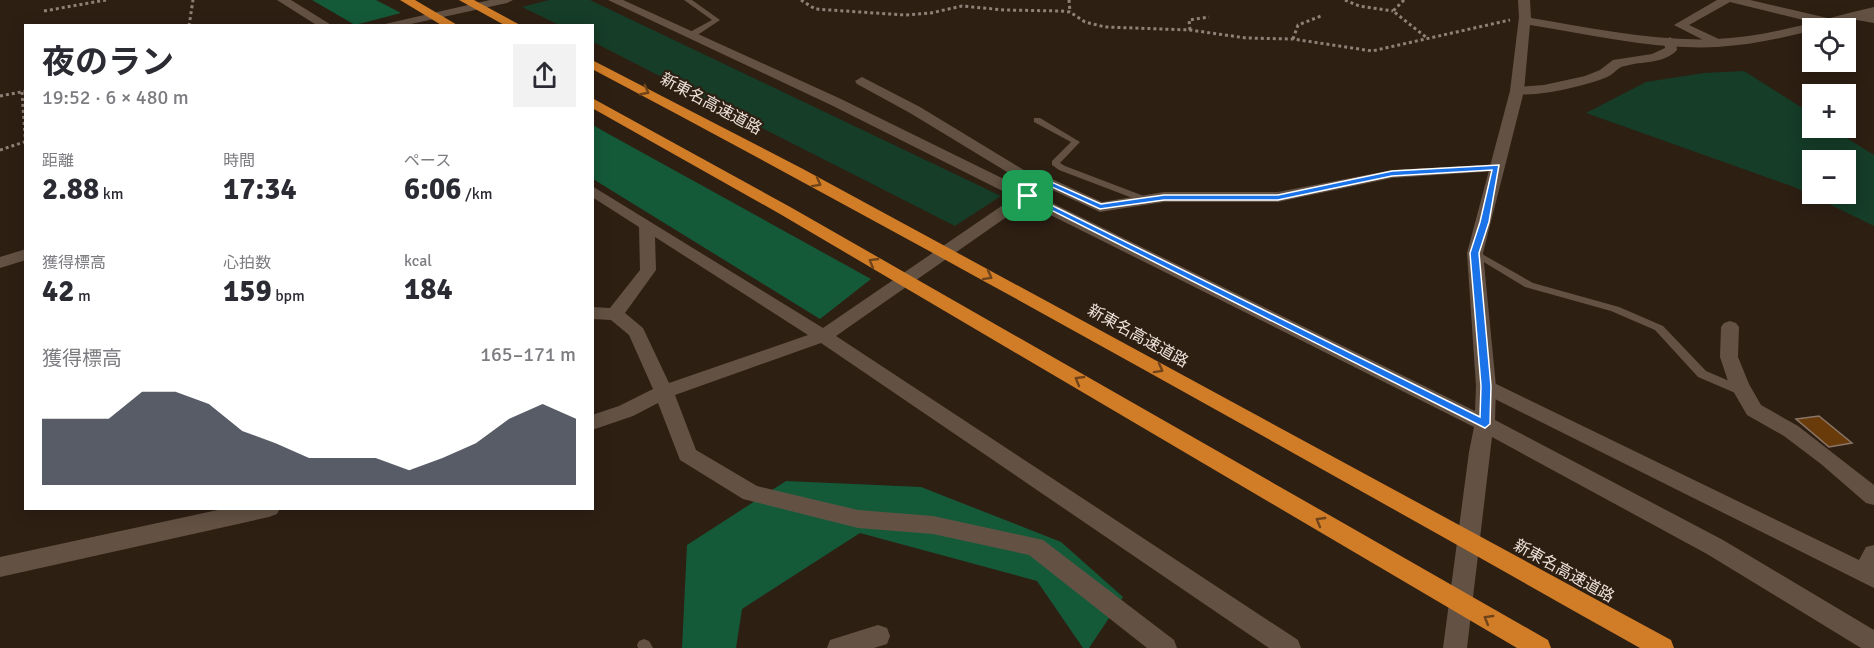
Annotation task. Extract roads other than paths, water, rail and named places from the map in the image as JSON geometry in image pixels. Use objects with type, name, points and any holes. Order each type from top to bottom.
[{"type":"highway","points":[[406,0],[449,24]]},
{"type":"highway","points":[[465,0],[512,24]]},
{"type":"highway","name":"新東名高速道路","points":[[594,65],[798,172],[1196,389],[1662,648]]},
{"type":"highway","points":[[594,103],[786,211],[1539,648]]},
{"type":"street","points":[[283,0],[324,24]]},
{"type":"street","points":[[392,24],[507,0]]},
{"type":"street","points":[[614,0],[693,34],[837,102],[1022,200],[1485,424],[1715,547],[1874,643]]},
{"type":"street","points":[[1455,648],[1479,452],[1485,424],[1486,386],[1475,253],[1485,222],[1517,91],[1525,19],[1524,0]]},
{"type":"street","points":[[1717,43],[1680,25],[1726,0]]},
{"type":"street","points":[[1735,0],[1811,18]]},
{"type":"street","points":[[1846,18],[1874,11]]},
{"type":"street","points":[[1855,16],[1874,19]]},
{"type":"street","points":[[1525,19],[1670,41],[1717,43],[1762,37],[1802,28]]},
{"type":"street","points":[[1517,91],[1544,89],[1589,79],[1605,73],[1618,63],[1655,57],[1671,50],[1670,41]]},
{"type":"street","points":[[862,81],[915,110],[1022,175],[1047,182],[1100,207],[1164,197],[1278,197],[1392,174],[1497,167]]},
{"type":"street","points":[[594,422],[626,411],[664,392],[823,336],[1047,182]]},
{"type":"street","points":[[594,191],[823,336],[1289,648]]},
{"type":"street","points":[[615,314],[648,270],[647,224]]},
{"type":"street","points":[[0,263],[24,255]]},
{"type":"street","points":[[594,313],[615,314],[637,332],[664,392],[687,455],[750,493],[858,519],[933,525],[1035,547],[1092,589],[1165,648]]},
{"type":"street","points":[[1730,327],[1729,357],[1754,410],[1791,430],[1874,497]]},
{"type":"street","points":[[1486,386],[1871,568]]},
{"type":"street","points":[[0,567],[259,510]]},
{"type":"street","points":[[839,648],[878,636]]},
{"type":"lane","points":[[687,0],[717,20],[693,34]]},
{"type":"lane","points":[[1037,120],[1076,142],[1055,163],[1062,168],[1146,200]]},
{"type":"lane","points":[[1475,253],[1529,285],[1615,309],[1659,328],[1702,374],[1744,392]]}]
